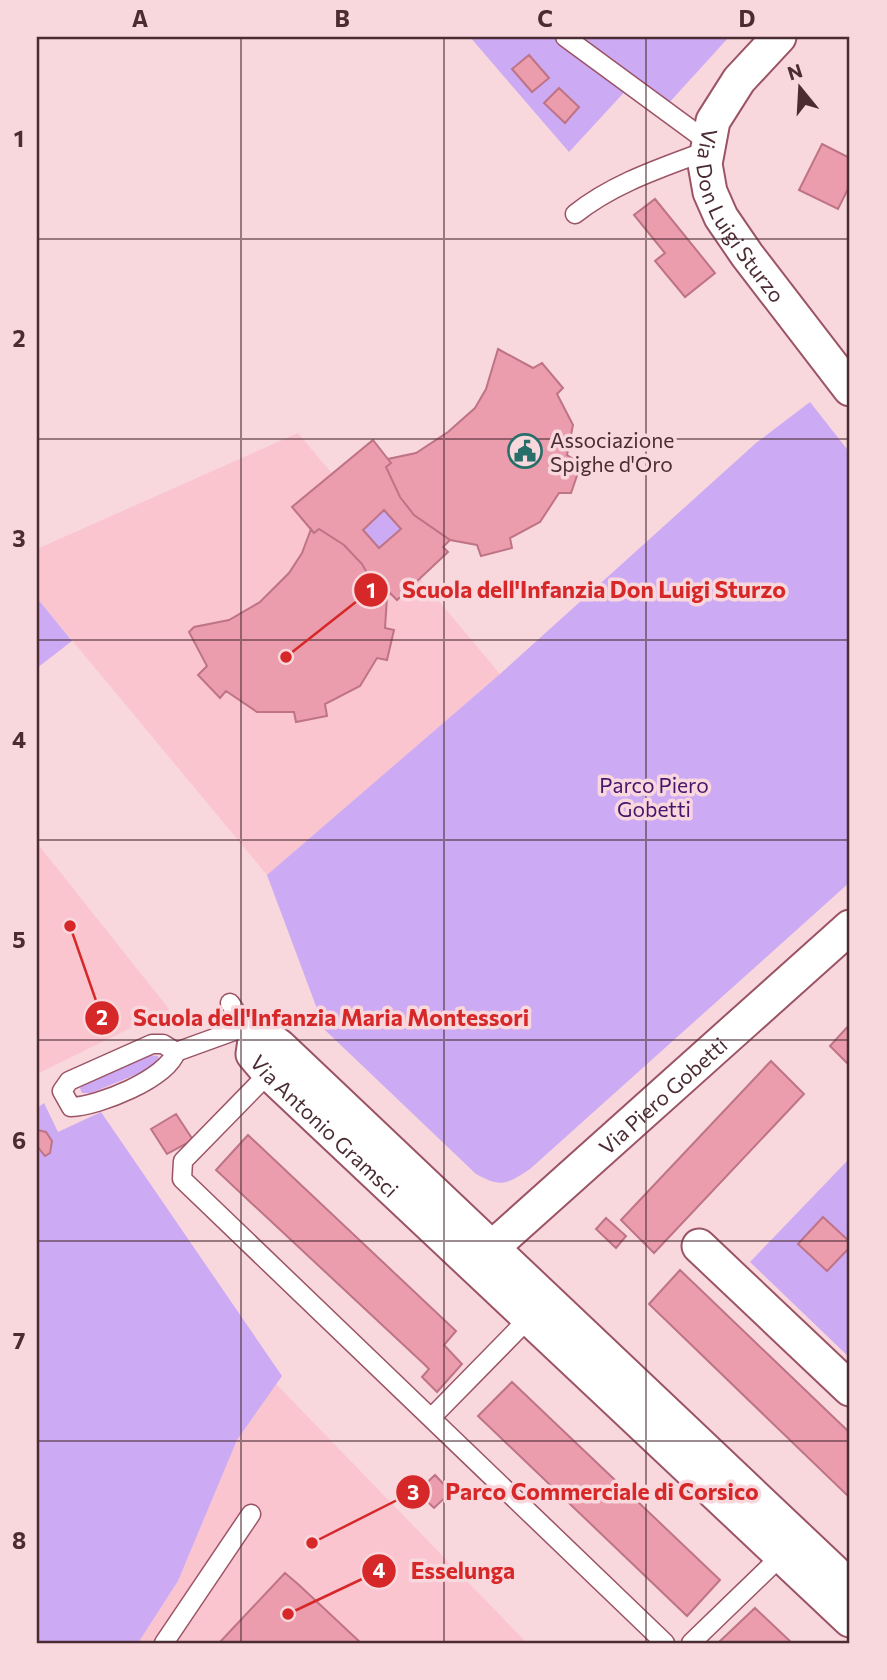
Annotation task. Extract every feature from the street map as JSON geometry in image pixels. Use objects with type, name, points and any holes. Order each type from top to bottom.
[{"type":"street","name":"Via Don Luigi Sturzo","points":[[779,37],[724,101],[713,121],[707,146],[710,192],[721,217],[747,255],[850,389]]},
{"type":"street","name":"Via Piero Gobetti","points":[[483,1255],[850,928]]},
{"type":"street","name":"Via Antonio Gramsci","points":[[850,1587],[483,1255],[269,1073],[253,1054],[250,1033],[274,1041],[483,1255],[530,1318],[850,1620]]},
{"type":"street","points":[[699,1246],[850,1389]]},
{"type":"lane","points":[[565,37],[707,146],[592,200],[575,214]]},
{"type":"lane","points":[[176,1052],[173,1062],[161,1073],[88,1106],[71,1107],[62,1091],[68,1081],[152,1044],[163,1044],[176,1052],[250,1033],[230,1003]]},
{"type":"lane","points":[[269,1073],[183,1161],[182,1179],[665,1643]]},
{"type":"lane","points":[[431,1418],[530,1318]]},
{"type":"lane","points":[[164,1643],[251,1514]]},
{"type":"lane","points":[[691,1643],[781,1556]]},
{"type":"shaded area","points":[[298,433],[500,674],[267,875],[37,598],[37,549]]},
{"type":"shaded area","points":[[37,843],[169,1009],[37,1074]]},
{"type":"shaded area","points":[[276,1384],[527,1643],[138,1643],[178,1581],[237,1440]]},
{"type":"green space","points":[[470,37],[729,37],[667,105],[629,87],[569,152]]},
{"type":"green space","name":"Parco Piero Gobetti","points":[[810,402],[850,453],[850,882],[530,1169],[509,1181],[492,1181],[476,1174],[325,1030],[267,875],[500,674],[756,443]]},
{"type":"green space","points":[[384,510],[401,529],[379,548],[363,530]]},
{"type":"green space","points":[[37,598],[72,641],[37,668]]},
{"type":"green space","points":[[150,1055],[158,1056],[159,1060],[154,1067],[91,1093],[82,1093],[80,1088],[85,1082]]},
{"type":"green space","points":[[44,1103],[58,1132],[101,1112],[282,1376],[237,1440],[178,1581],[138,1643],[37,1643],[37,1108]]},
{"type":"green space","points":[[850,1158],[850,1358],[750,1262]]},
{"type":"building","points":[[529,55],[549,78],[532,92],[512,69]]},
{"type":"building","points":[[559,88],[579,107],[565,123],[544,103]]},
{"type":"building","points":[[822,144],[850,158],[850,185],[838,209],[799,190]]},
{"type":"building","points":[[655,199],[715,273],[685,297],[655,261],[665,253],[634,215]]},
{"type":"building","points":[[498,349],[533,368],[542,363],[563,388],[557,394],[573,425],[567,455],[581,464],[571,493],[559,493],[540,522],[510,538],[512,548],[481,556],[477,545],[450,540],[414,515],[400,497],[386,467],[391,463],[388,459],[416,453],[448,432],[475,408],[486,389]]},
{"type":"building","points":[[373,440],[391,463],[386,467],[400,497],[414,515],[450,540],[443,547],[448,552],[397,600],[390,593],[383,601],[362,564],[344,545],[319,529],[314,533],[292,507]],"holes":[[[384,510],[401,529],[379,548],[363,530]]]},
{"type":"building","points":[[311,529],[314,533],[319,529],[344,545],[362,564],[383,601],[387,597],[385,628],[394,630],[387,660],[377,658],[360,686],[325,704],[327,716],[296,722],[294,712],[257,712],[226,691],[220,698],[198,675],[207,666],[189,632],[194,627],[229,620],[260,602],[289,573],[302,553]]},
{"type":"building","points":[[850,1024],[850,1066],[830,1046]]},
{"type":"building","points":[[771,1061],[804,1094],[654,1253],[621,1220]]},
{"type":"building","points":[[176,1114],[193,1140],[167,1154],[151,1129]]},
{"type":"building","points":[[37,1130],[46,1132],[52,1141],[50,1153],[45,1156],[37,1146]]},
{"type":"building","points":[[248,1135],[456,1331],[444,1345],[462,1364],[437,1392],[422,1377],[429,1369],[216,1170]]},
{"type":"building","points":[[823,1217],[850,1242],[850,1247],[827,1271],[798,1244]]},
{"type":"building","points":[[606,1218],[626,1236],[616,1248],[596,1229]]},
{"type":"building","points":[[680,1270],[850,1433],[850,1498],[649,1304]]},
{"type":"building","points":[[512,1382],[720,1580],[687,1616],[478,1416]]},
{"type":"building","points":[[435,1475],[451,1492],[434,1508],[417,1492]]},
{"type":"building","points":[[285,1573],[299,1585],[361,1643],[219,1643]]},
{"type":"building","points":[[755,1608],[792,1643],[718,1643]]},
{"type":"place","name":"Associazione Spighe d'Oro","points":[[525,451]]},
{"type":"place","name":"Scuola dell'Infanzia Don Luigi Sturzo","points":[[286,657]]},
{"type":"place","name":"Scuola dell'Infanzia Maria Montessori","points":[[70,926]]},
{"type":"place","name":"Parco Commerciale di Corsico","points":[[312,1543]]},
{"type":"place","name":"Esselunga","points":[[288,1614]]}]
